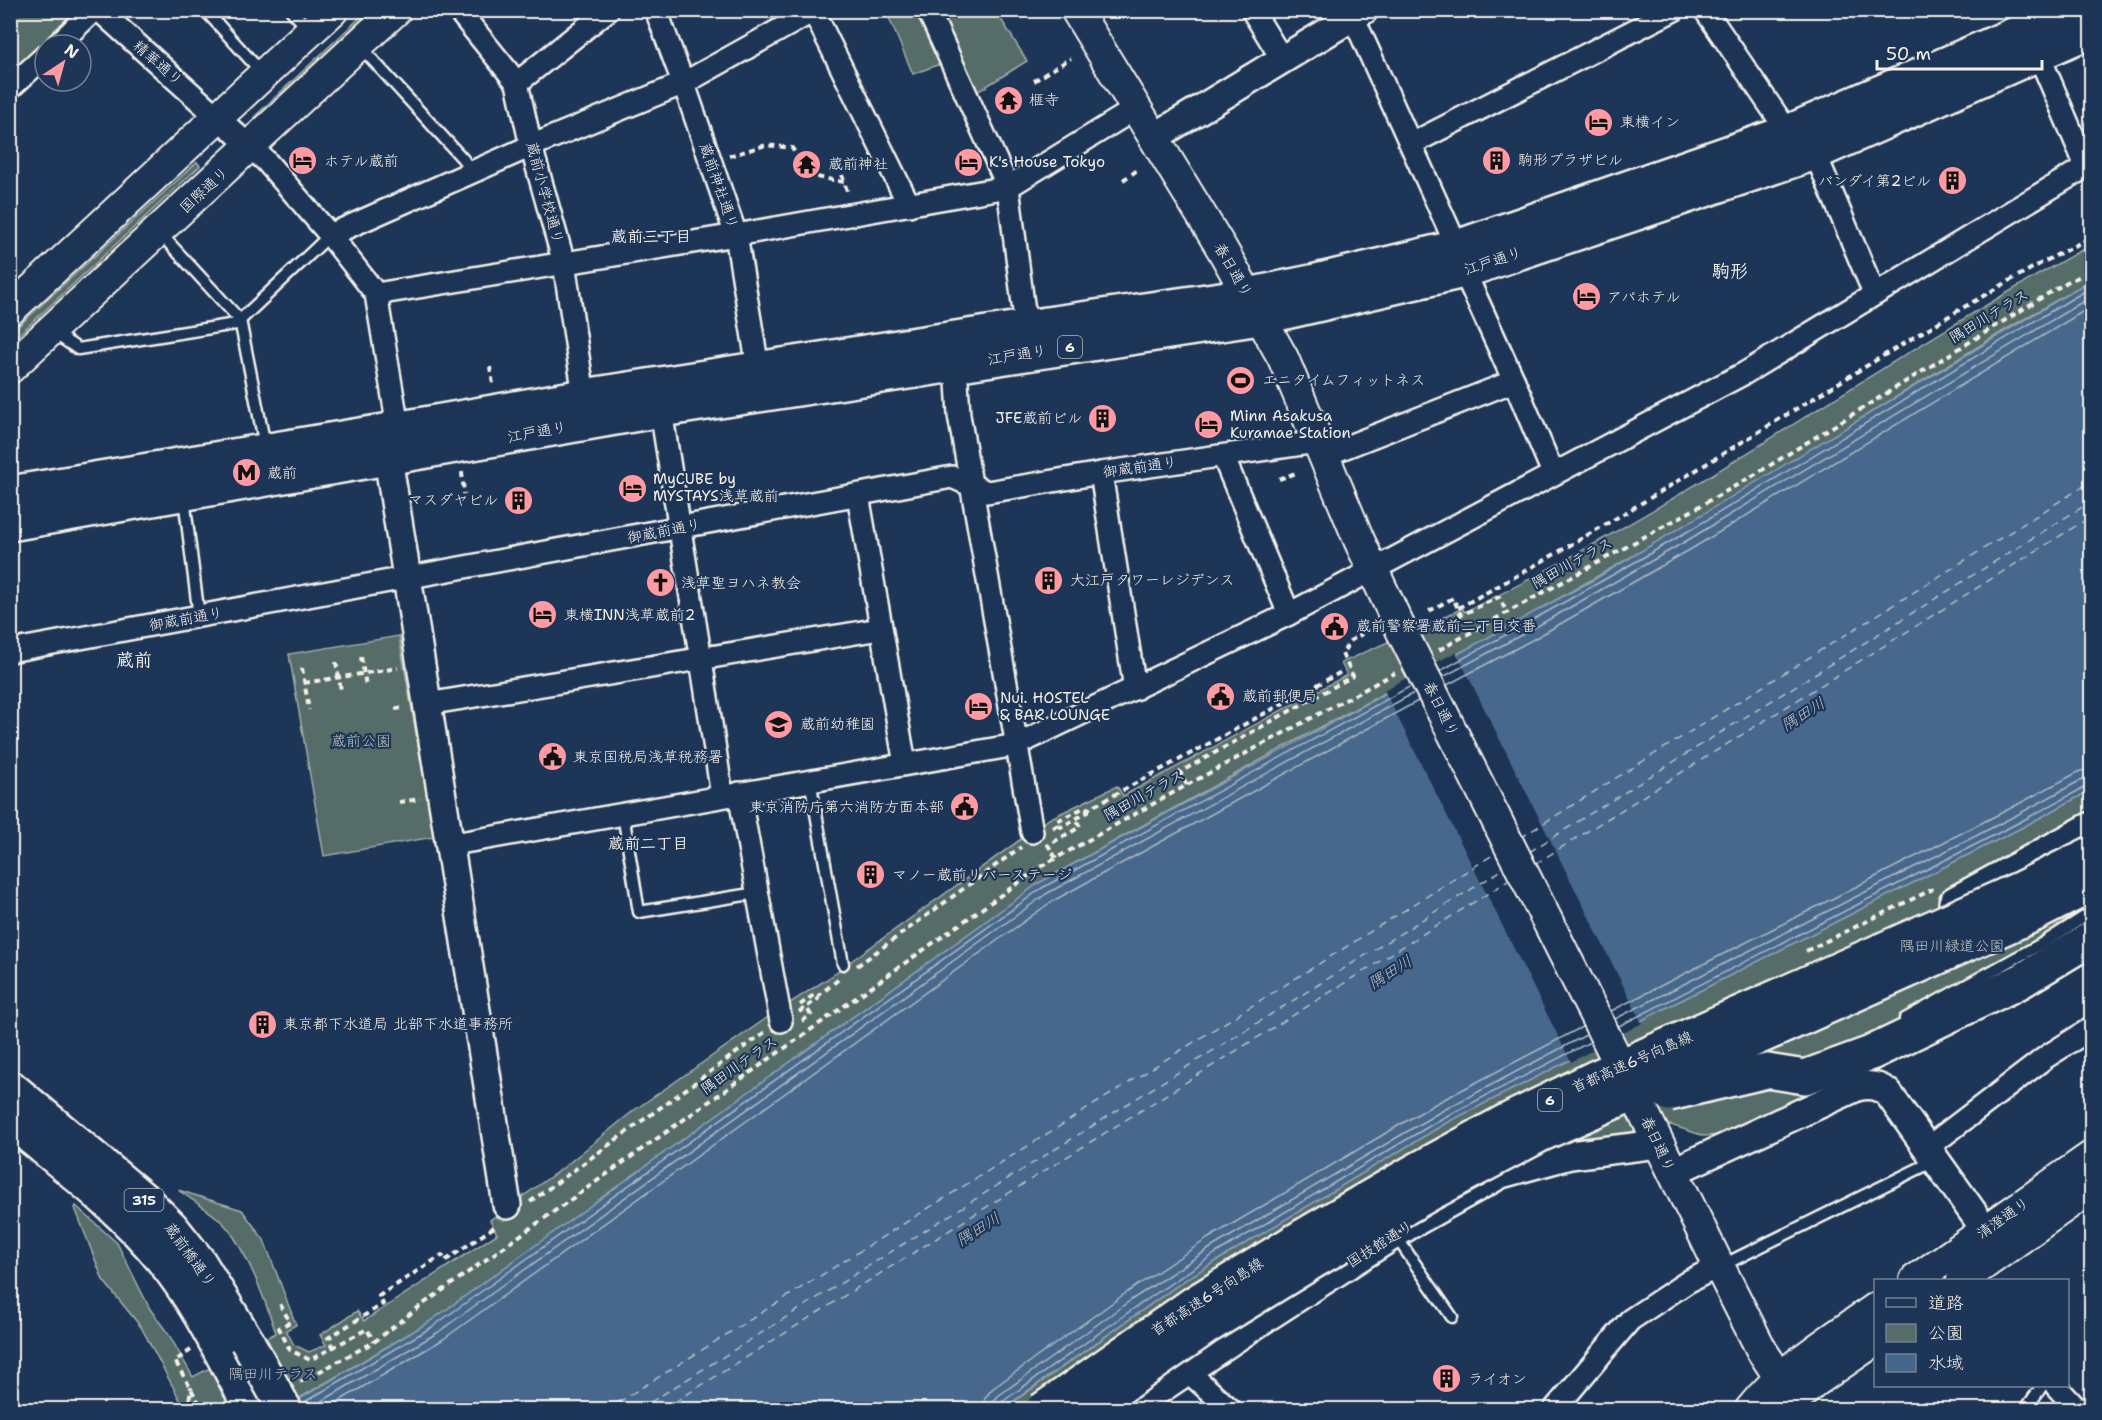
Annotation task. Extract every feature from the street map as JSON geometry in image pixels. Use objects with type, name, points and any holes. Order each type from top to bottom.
[{"type":"main road","points":[[10,310],[263,74],[301,21],[333,10]]},
{"type":"main road","name":"国際通り","points":[[10,368],[251,147],[396,10]]},
{"type":"main road","name":"江戸通り","points":[[1461,259],[1788,132],[2071,10]]},
{"type":"main road","name":"春日通り","points":[[1082,13],[1135,109],[1222,249],[1283,358],[1371,569],[1719,1266],[1762,1351],[1790,1399]]},
{"type":"main road","name":"江戸通り","points":[[12,492],[266,451],[386,445],[661,410],[956,365],[1254,307],[1316,281],[1461,259],[1815,153],[2091,30]]},
{"type":"main road","name":"江戸通り","points":[[10,524],[184,494],[584,396],[1026,327],[1254,307]]},
{"type":"main road","points":[[1817,979],[2091,829]]},
{"type":"main road","name":"首都高速6号向島線","points":[[1042,1410],[1194,1303],[1303,1236],[1506,1121],[1596,1077],[2021,888],[2091,853]]},
{"type":"main road","name":"首都高速6号向島線","points":[[1088,1410],[1207,1327],[1317,1260],[1426,1196],[1540,1135],[2032,915],[2091,885]]},
{"type":"main road","name":"6","points":[[1540,1135],[1640,1101],[1871,1053],[2021,981],[2091,938]]},
{"type":"main road","name":"蔵前橋通り","points":[[10,1087],[144,1200],[172,1228],[199,1262],[220,1349]]},
{"type":"main road","name":"蔵前橋通り","points":[[10,1120],[143,1236],[186,1292],[220,1349]]},
{"type":"main road","name":"清澄通り","points":[[1964,1279],[1993,1242],[2091,1156]]},
{"type":"main road","name":"清澄通り","points":[[1919,1279],[1993,1242],[2091,1187]]},
{"type":"main road","points":[[1790,1399],[1874,1309]]},
{"type":"main road","points":[[1750,1410],[1790,1399],[1874,1341]]},
{"type":"main road","name":"315","points":[[220,1349],[288,1398]]},
{"type":"main road","name":"315","points":[[220,1349],[252,1410]]},
{"type":"street","points":[[70,33],[96,10]]},
{"type":"street","name":"精華通り","points":[[96,10],[266,160],[376,294]]},
{"type":"street","name":"蔵前小学校通り","points":[[458,10],[517,83],[531,146],[564,263],[584,396]]},
{"type":"street","points":[[517,83],[608,10]]},
{"type":"street","name":"蔵前神社通り","points":[[656,10],[684,83],[736,235],[758,368]]},
{"type":"street","points":[[928,10],[1008,187],[1026,327]]},
{"type":"street","points":[[1252,10],[1282,59]]},
{"type":"street","points":[[1411,144],[1674,10]]},
{"type":"street","points":[[1705,10],[1788,132],[1815,153],[1874,293]]},
{"type":"street","points":[[330,236],[531,146],[684,83],[814,11],[909,205]]},
{"type":"street","points":[[1153,138],[1355,13],[1553,473]]},
{"type":"street","points":[[448,844],[1016,746],[1289,614],[1745,373],[2089,164],[2038,53]]},
{"type":"street","points":[[10,88],[33,67]]},
{"type":"street","points":[[515,1207],[448,844],[412,707],[407,579],[386,445],[396,415],[376,294],[736,235],[1008,187],[1135,109]]},
{"type":"street","points":[[956,365],[959,415],[1016,746],[1036,835]]},
{"type":"street","name":"御蔵前通り","points":[[10,651],[952,477],[987,492],[1223,456],[1320,449],[1514,381]]},
{"type":"street","points":[[661,410],[702,658],[730,795],[757,893],[786,1018]]},
{"type":"street","points":[[1223,456],[1289,614]]},
{"type":"street","points":[[1101,473],[1135,688]]},
{"type":"street","points":[[858,495],[905,764]]},
{"type":"street","points":[[412,707],[880,629]]},
{"type":"street","points":[[1932,1154],[2046,1057],[2091,1028]]},
{"type":"street","points":[[1672,1172],[1857,1087],[1866,1085],[1880,1087],[1888,1092],[1993,1242]]},
{"type":"street","name":"国技館通り","points":[[1129,1410],[1186,1370],[1395,1234],[1501,1174],[1569,1155],[1658,1144]]},
{"type":"street","points":[[1554,1410],[1630,1320],[1689,1281],[1719,1266]]},
{"type":"street","points":[[1186,1370],[1231,1410]]},
{"type":"street","points":[[2057,1387],[2078,1410]]},
{"type":"lane","points":[[205,10],[263,74]]},
{"type":"lane","points":[[359,45],[463,159],[472,173]]},
{"type":"lane","points":[[159,231],[240,320],[266,451]]},
{"type":"lane","points":[[50,331],[78,349],[236,324],[330,236]]},
{"type":"lane","points":[[184,494],[199,616]]},
{"type":"lane","points":[[810,780],[846,968]]},
{"type":"lane","points":[[623,814],[639,912],[757,893]]},
{"type":"lane","points":[[1890,1027],[2043,943],[2091,912]]},
{"type":"lane","points":[[1719,1266],[1932,1154]]},
{"type":"lane","points":[[1395,1234],[1452,1317]]},
{"type":"lane","points":[[2025,1410],[2041,1387]]},
{"type":"path","points":[[1034,81],[1071,58]]},
{"type":"path","points":[[711,162],[766,145],[792,148],[811,176],[844,182]]},
{"type":"path","points":[[1123,180],[1139,169]]},
{"type":"path","points":[[1458,608],[1680,480],[1923,332],[2057,254],[2091,237]]},
{"type":"path","name":"隅田川テラス","points":[[1434,652],[1750,477],[2067,282],[2091,271]]},
{"type":"path","points":[[490,367],[494,389]]},
{"type":"path","points":[[462,472],[464,494]]},
{"type":"path","points":[[1279,478],[1296,473]]},
{"type":"path","points":[[1429,611],[1453,598],[1461,615],[1499,597],[1507,613]]},
{"type":"path","points":[[1187,785],[1180,772],[1353,676],[1342,654],[1350,640],[1362,634]]},
{"type":"path","points":[[361,657],[366,686]]},
{"type":"path","points":[[336,662],[341,690]]},
{"type":"path","points":[[304,683],[398,667],[400,677]]},
{"type":"path","points":[[302,668],[309,710]]},
{"type":"path","name":"隅田川テラス","points":[[288,1398],[374,1342],[428,1300],[1042,866],[1404,668]]},
{"type":"path","points":[[1058,825],[1057,821],[1085,807],[1088,809],[1343,671]]},
{"type":"path","points":[[399,802],[429,797]]},
{"type":"path","points":[[846,968],[1036,835],[1058,825],[1060,827],[1088,813],[1088,809]]},
{"type":"path","points":[[1056,858],[1048,845],[1080,827],[1076,819]]},
{"type":"path","points":[[515,1207],[786,1018],[791,1011],[815,994],[818,996],[841,978]]},
{"type":"path","points":[[334,1348],[328,1338],[383,1304],[379,1296],[442,1256],[445,1261],[466,1247]]},
{"type":"path","points":[[280,1304],[290,1322],[279,1328],[290,1350],[310,1360],[367,1329],[374,1342]]},
{"type":"path","points":[[203,1410],[175,1360],[220,1349]]},
{"type":"path","points":[[188,1410],[191,1386]]},
{"type":"green space","points":[[11,11],[79,11],[56,33],[33,33],[33,54],[11,75]]},
{"type":"green space","points":[[367,11],[373,11],[256,119],[254,117]]},
{"type":"green space","points":[[886,11],[916,11],[940,64],[913,74]]},
{"type":"green space","points":[[935,11],[996,11],[1027,61],[974,94]]},
{"type":"green space","points":[[197,162],[200,166],[11,342],[11,333]]},
{"type":"green space","name":"隅田川テラス","points":[[2091,245],[2091,280],[1682,528],[1521,620],[1295,741],[1039,883],[429,1322],[281,1409],[178,1409],[180,1400],[141,1327],[103,1280],[76,1206],[117,1243],[150,1309],[169,1335],[193,1377],[276,1333],[252,1270],[232,1234],[214,1215],[178,1190],[242,1210],[264,1240],[296,1325],[286,1330],[294,1345],[309,1352],[326,1345],[320,1335],[357,1311],[364,1321],[497,1234],[490,1220],[564,1167],[633,1111],[771,1015],[832,976],[1049,819],[1117,786],[1123,796],[1347,675],[1341,663],[1463,608],[1464,612],[1625,527],[1934,337]]},
{"type":"green space","name":"蔵前公園","points":[[399,636],[434,837],[324,856],[289,654]]},
{"type":"green space","name":"隅田川緑道公園","points":[[2091,790],[2091,947],[1826,1086],[1722,1135],[1704,1136],[1671,1125],[1579,1146],[1481,1180],[1111,1409],[1002,1410],[1188,1278],[1446,1123]]},
{"type":"water","name":"隅田川","points":[[2091,280],[2091,790],[1446,1123],[1188,1278],[1002,1409],[281,1410],[429,1322],[1039,883],[1595,579]]},
{"type":"pier","points":[[1456,652],[1642,1023],[1571,1062],[1384,690]]},
{"type":"ferry route","points":[[1520,838],[2092,481]]},
{"type":"ferry route","points":[[1529,852],[2092,501]]},
{"type":"ferry route","points":[[1535,864],[2092,516]]},
{"type":"ferry route","points":[[606,1410],[1496,853]]},
{"type":"ferry route","points":[[638,1410],[1505,868]]},
{"type":"ferry route","points":[[662,1410],[1511,879]]},
{"type":"place","name":"榧寺","points":[[1008,100]]},
{"type":"place","name":"東横イン","points":[[1599,122]]},
{"type":"place","name":"駒形プラザビル","points":[[1497,160]]},
{"type":"place","name":"ホテル蔵前","points":[[303,161]]},
{"type":"place","name":"K's House Tokyo","points":[[968,162]]},
{"type":"place","name":"蔵前神社","points":[[807,164]]},
{"type":"place","name":"バンダイ第2ビル","points":[[1952,181]]},
{"type":"place","name":"アパホテル","points":[[1586,297]]},
{"type":"place","name":"エニタイムフィットネス","points":[[1241,380]]},
{"type":"place","name":"JFE蔵前ビル","points":[[1103,418]]},
{"type":"place","name":"Minn Asakusa Kuramae Station","points":[[1209,425]]},
{"type":"place","name":"蔵前","points":[[246,473]]},
{"type":"place","name":"MyCUBE by MYSTAYS浅草蔵前","points":[[632,488]]},
{"type":"place","name":"マスダヤビル","points":[[519,500]]},
{"type":"place","name":"大江戸タワーレジデンス","points":[[1049,580]]},
{"type":"place","name":"浅草聖ヨハネ教会","points":[[660,583]]},
{"type":"place","name":"東横INN浅草蔵前2","points":[[543,615]]},
{"type":"place","name":"蔵前警察署蔵前二丁目交番","points":[[1335,626]]},
{"type":"place","name":"蔵前郵便局","points":[[1221,696]]},
{"type":"place","name":"Nui. HOSTEL & BAR LOUNGE","points":[[979,707]]},
{"type":"place","name":"蔵前幼稚園","points":[[779,724]]},
{"type":"place","name":"東京国税局浅草税務署","points":[[552,757]]},
{"type":"place","name":"東京消防庁第六消防方面本部","points":[[965,807]]},
{"type":"place","name":"マノー蔵前リバーステージ","points":[[871,875]]},
{"type":"place","name":"東京都下水道局 北部下水道事務所","points":[[262,1024]]},
{"type":"place","name":"ライオン","points":[[1447,1379]]},
{"type":"district","name":"蔵前三丁目","points":[[651,236]]},
{"type":"district","name":"駒形","points":[[1730,271]]},
{"type":"district","name":"蔵前","points":[[134,660]]},
{"type":"district","name":"蔵前二丁目","points":[[648,843]]}]
